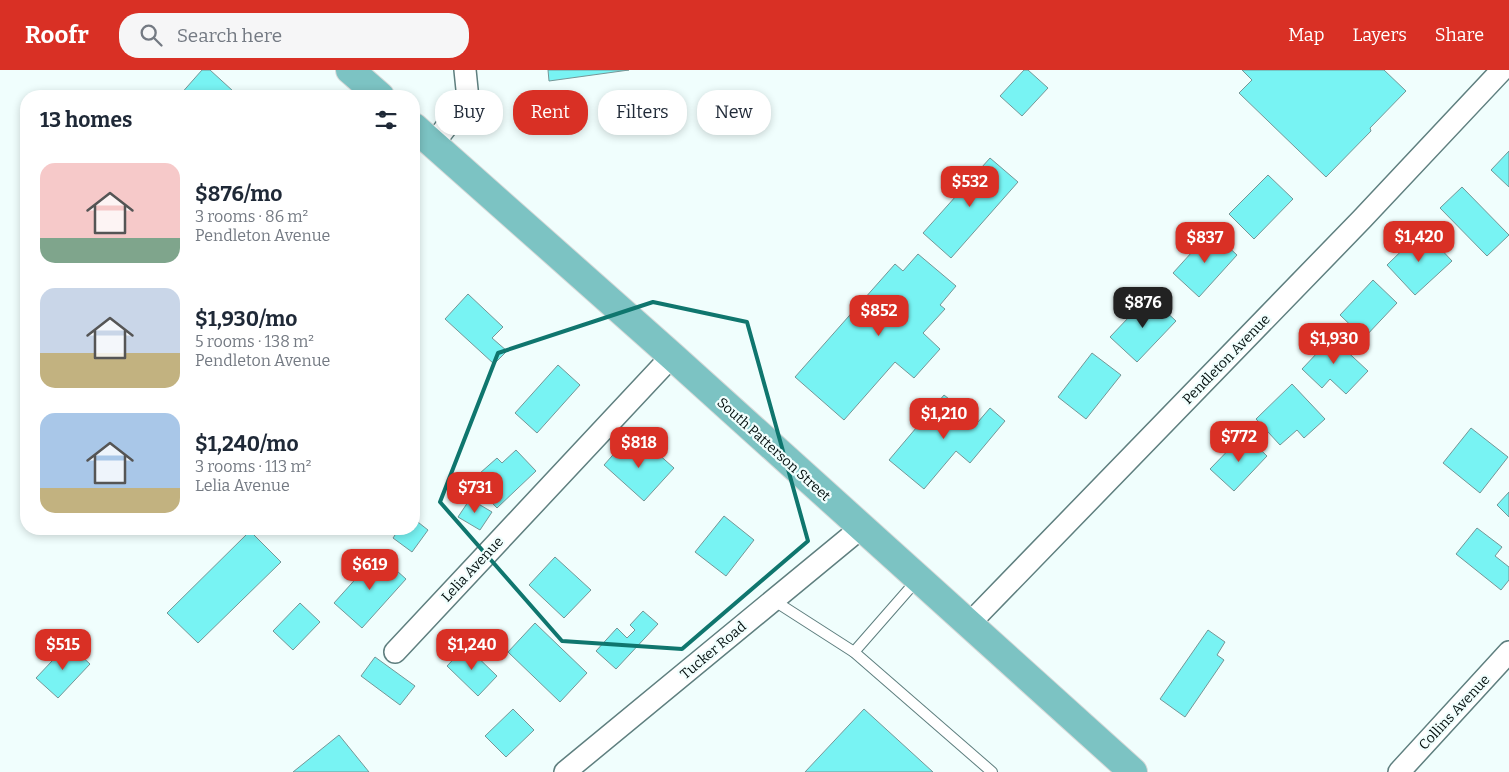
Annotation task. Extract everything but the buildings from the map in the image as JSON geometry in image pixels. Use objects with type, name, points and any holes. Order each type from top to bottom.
[{"type":"main road","points":[[350,70],[373,90]]},
{"type":"main road","name":"South Patterson Street","points":[[423,135],[672,356],[1133,772]]},
{"type":"street","points":[[423,135],[468,99],[465,70]]},
{"type":"street","name":"Pendleton Avenue","points":[[969,624],[1362,219],[1502,70]]},
{"type":"street","name":"Lelia Avenue","points":[[395,652],[672,356]]},
{"type":"street","name":"Tucker Road","points":[[565,772],[861,528]]},
{"type":"street","name":"Collins Avenue","points":[[1399,772],[1509,652]]},
{"type":"lane","points":[[854,652],[918,579]]},
{"type":"lane","points":[[773,600],[854,652],[992,772]]},
{"type":"highlighted area","points":[[653,302],[747,322],[808,541],[682,649],[562,641],[440,502],[498,353]]}]
